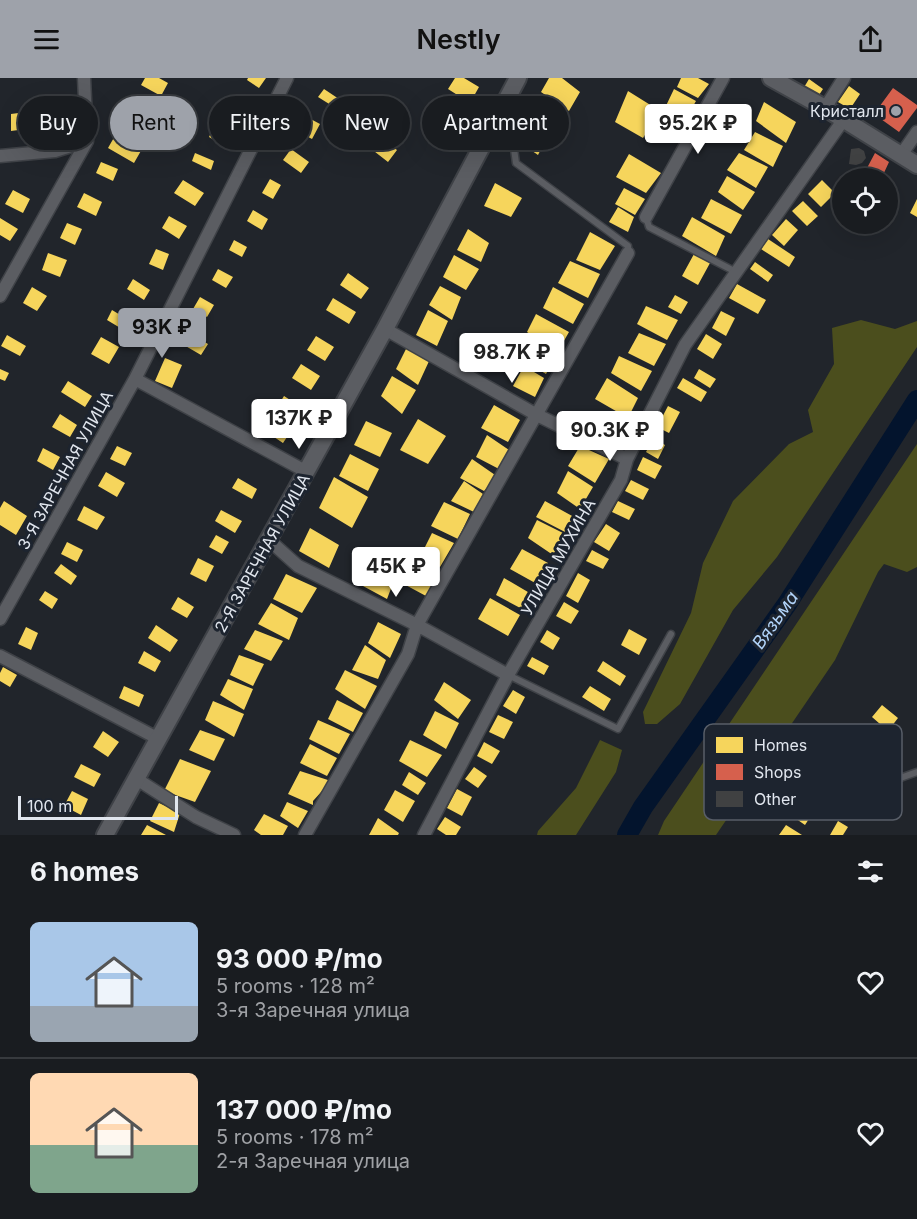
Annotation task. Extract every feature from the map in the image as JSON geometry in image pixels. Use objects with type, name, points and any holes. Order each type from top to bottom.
[{"type":"main road","name":"2-Я ЗАРЕЧНАЯ УЛИЦА","points":[[509,96],[518,78]]},
{"type":"main road","points":[[771,78],[844,119],[917,165]]},
{"type":"main road","name":"2-Я ЗАРЕЧНАЯ УЛИЦА","points":[[105,835],[307,472],[480,150]]},
{"type":"street","points":[[84,78],[85,96]]},
{"type":"street","name":"3-Я ЗАРЕЧНАЯ УЛИЦА","points":[[0,619],[135,379],[287,78]]},
{"type":"street","points":[[646,217],[723,78]]},
{"type":"street","points":[[825,108],[844,78]]},
{"type":"street","name":"УЛИЦА МУХИНА","points":[[424,835],[508,675],[621,480],[627,459],[685,345],[844,119]]},
{"type":"street","points":[[901,155],[917,132]]},
{"type":"street","points":[[0,156],[58,150]]},
{"type":"street","points":[[0,296],[82,150]]},
{"type":"street","points":[[305,835],[408,654],[417,625],[628,253]]},
{"type":"street","points":[[385,329],[537,415],[627,459]]},
{"type":"street","points":[[135,379],[307,472]]},
{"type":"street","points":[[269,540],[298,567],[417,625],[508,675]]},
{"type":"street","points":[[0,656],[158,738]]},
{"type":"street","points":[[135,778],[196,817],[234,835]]},
{"type":"lane","points":[[514,150],[516,163],[628,246],[628,253]]},
{"type":"lane","points":[[646,217],[648,227],[736,272]]},
{"type":"lane","points":[[508,675],[618,729],[670,634]]},
{"type":"lane","points":[[902,777],[917,772]]},
{"type":"green space","points":[[861,320],[895,329],[917,321],[917,347],[777,557],[733,610],[680,704],[657,724],[645,724],[643,712],[691,613],[703,563],[733,501],[789,444],[813,432],[808,410],[834,364],[832,328]]},
{"type":"green space","points":[[917,444],[917,567],[907,572],[884,564],[835,660],[791,724],[729,724]]},
{"type":"green space","points":[[600,740],[622,750],[616,772],[576,835],[537,835],[576,788]]},
{"type":"green space","points":[[704,761],[704,820],[726,820],[716,835],[658,835],[664,821]]},
{"type":"building: Homes","points":[[145,78],[159,78],[168,83],[161,96],[141,85]]},
{"type":"building: Homes","points":[[248,78],[266,78],[259,88],[247,80]]},
{"type":"building: Homes","points":[[455,78],[464,78],[479,87],[474,96],[459,96],[448,89]]},
{"type":"building: Homes","points":[[549,78],[562,78],[580,92],[569,111],[569,96],[547,96],[541,92]]},
{"type":"building: Homes","points":[[681,78],[698,78],[709,84],[698,98],[677,87]]},
{"type":"building: Homes","points":[[809,79],[823,89],[817,98],[803,89]]},
{"type":"building: Homes","points":[[849,86],[860,94],[850,109],[838,102]]},
{"type":"building: Homes","points":[[324,89],[334,96],[323,96],[323,100],[318,97]]},
{"type":"building: Homes","points":[[674,89],[696,101],[683,124],[664,110]]},
{"type":"building: Homes","points":[[628,91],[660,111],[643,138],[615,122]]},
{"type":"building: Homes","points":[[764,102],[796,122],[786,143],[756,121]]},
{"type":"building: Homes","points":[[18,113],[18,130],[11,131],[11,114]]},
{"type":"building: Homes","points":[[311,119],[320,124],[311,138]]},
{"type":"building: Homes","points":[[755,132],[783,146],[773,167],[744,150]]},
{"type":"building: Homes","points":[[111,150],[141,150],[134,163]]},
{"type":"building: Homes","points":[[292,150],[309,162],[301,173],[283,160]]},
{"type":"building: Homes","points":[[373,150],[397,150],[388,162]]},
{"type":"building: Homes","points":[[531,150],[540,150],[538,155]]},
{"type":"building: Homes","points":[[195,153],[214,161],[211,170],[192,161]]},
{"type":"building: Homes","points":[[739,153],[768,167],[756,188],[727,170]]},
{"type":"building: Homes","points":[[629,154],[661,173],[646,193],[616,177]]},
{"type":"building: Homes","points":[[101,162],[118,169],[113,181],[96,173]]},
{"type":"building: Homes","points":[[727,176],[755,192],[743,210],[718,192]]},
{"type":"building: Homes","points":[[270,179],[281,185],[273,199],[262,193]]},
{"type":"building: Homes","points":[[183,180],[204,193],[195,206],[174,193]]},
{"type":"building: Homes","points":[[822,180],[832,190],[832,196],[821,207],[808,194]]},
{"type":"building: Homes","points":[[495,183],[522,198],[511,217],[484,206]]},
{"type":"building: Homes","points":[[624,188],[645,199],[635,215],[615,204]]},
{"type":"building: Homes","points":[[13,190],[30,199],[23,213],[5,204]]},
{"type":"building: Homes","points":[[84,193],[102,202],[96,216],[77,207]]},
{"type":"building: Homes","points":[[711,199],[742,215],[731,234],[701,218]]},
{"type":"building: Homes","points":[[917,199],[917,217],[910,213]]},
{"type":"building: Homes","points":[[803,201],[818,216],[807,226],[792,211]]},
{"type":"building: Homes","points":[[618,207],[634,217],[628,232],[609,222]]},
{"type":"building: Homes","points":[[253,210],[268,219],[262,230],[247,221]]},
{"type":"building: Homes","points":[[169,216],[187,226],[179,239],[162,228]]},
{"type":"building: Homes","points":[[692,217],[725,236],[716,256],[682,236]]},
{"type":"building: Homes","points":[[0,218],[18,229],[10,241],[0,235]]},
{"type":"building: Homes","points":[[786,219],[798,230],[784,246],[772,235]]},
{"type":"building: Homes","points":[[67,223],[82,229],[75,245],[60,238]]},
{"type":"building: Homes","points":[[468,229],[489,243],[481,262],[457,250]]},
{"type":"building: Homes","points":[[590,232],[615,246],[600,270],[576,260]]},
{"type":"building: Homes","points":[[768,239],[795,257],[789,267],[761,249]]},
{"type":"building: Homes","points":[[234,240],[247,247],[242,257],[229,250]]},
{"type":"building: Homes","points":[[156,249],[169,254],[163,270],[149,264]]},
{"type":"building: Homes","points":[[48,253],[67,260],[60,277],[42,270]]},
{"type":"building: Homes","points":[[694,254],[710,263],[698,285],[682,276]]},
{"type":"building: Homes","points":[[454,255],[479,269],[466,290],[443,277]]},
{"type":"building: Homes","points":[[570,261],[600,274],[588,298],[558,283]]},
{"type":"building: Homes","points":[[755,262],[773,275],[768,282],[750,269]]},
{"type":"building: Homes","points":[[218,269],[233,277],[226,288],[212,280]]},
{"type":"building: Homes","points":[[348,273],[369,288],[361,299],[340,285]]},
{"type":"building: Homes","points":[[133,279],[150,290],[144,300],[127,289]]},
{"type":"building: Homes","points":[[737,284],[766,300],[758,314],[729,298]]},
{"type":"building: Homes","points":[[440,286],[461,297],[452,320],[429,305]]},
{"type":"building: Homes","points":[[32,287],[47,296],[37,311],[23,303]]},
{"type":"building: Homes","points":[[553,287],[584,304],[573,324],[543,308]]},
{"type":"building: Homes","points":[[675,295],[688,302],[681,314],[668,307]]},
{"type":"building: Homes","points":[[200,297],[214,305],[207,317],[193,309]]},
{"type":"building: Homes","points":[[333,298],[356,312],[349,324],[326,310]]},
{"type":"building: Homes","points":[[646,306],[678,320],[667,340],[637,324]]},
{"type":"building: Homes","points":[[126,308],[137,314],[127,332],[107,320],[112,310],[122,316]]},
{"type":"building: Homes","points":[[428,310],[448,321],[437,346],[416,335]]},
{"type":"building: Homes","points":[[721,311],[735,318],[726,336],[712,328]]},
{"type":"building: Homes","points":[[536,314],[569,332],[557,353],[527,332]]},
{"type":"building: Homes","points":[[184,330],[208,344],[201,355],[177,341]]},
{"type":"building: Homes","points":[[639,333],[666,344],[654,366],[628,353]]},
{"type":"building: Homes","points":[[706,334],[722,344],[713,359],[697,349]]},
{"type":"building: Homes","points":[[7,335],[26,346],[20,356],[1,346]]},
{"type":"building: Homes","points":[[316,336],[334,347],[325,361],[307,350]]},
{"type":"building: Homes","points":[[101,337],[119,347],[109,364],[91,354]]},
{"type":"building: Homes","points":[[527,340],[556,355],[546,374],[518,357]]},
{"type":"building: Homes","points":[[407,347],[430,359],[418,385],[396,369]]},
{"type":"building: Homes","points":[[619,356],[652,371],[641,391],[611,373]]},
{"type":"building: Homes","points":[[165,358],[182,365],[172,388],[155,381]]},
{"type":"building: Homes","points":[[301,364],[320,376],[311,390],[292,378]]},
{"type":"building: Homes","points":[[524,366],[544,378],[535,397],[513,386]]},
{"type":"building: Homes","points":[[0,369],[9,373],[5,381],[0,379]]},
{"type":"building: Homes","points":[[699,369],[716,379],[710,388],[694,378]]},
{"type":"building: Homes","points":[[392,376],[416,390],[402,414],[381,396]]},
{"type":"building: Homes","points":[[607,378],[638,398],[628,418],[595,399]]},
{"type":"building: Homes","points":[[683,378],[707,392],[701,402],[677,388]]},
{"type":"building: Homes","points":[[68,381],[92,396],[85,407],[61,392]]},
{"type":"building: Homes","points":[[284,396],[301,407],[293,420],[276,409]]},
{"type":"building: Homes","points":[[494,405],[520,420],[508,442],[481,428]]},
{"type":"building: Homes","points":[[668,406],[680,412],[669,433],[657,427]]},
{"type":"building: Homes","points":[[606,413],[624,422],[615,443],[598,430]]},
{"type":"building: Homes","points":[[60,414],[77,425],[70,437],[52,427]]},
{"type":"building: Homes","points":[[418,419],[446,436],[428,464],[400,450]]},
{"type":"building: Homes","points":[[268,421],[289,434],[283,443],[262,429]]},
{"type":"building: Homes","points":[[366,421],[392,433],[380,457],[354,445]]},
{"type":"building: Homes","points":[[487,435],[509,450],[499,469],[476,457]]},
{"type":"building: Homes","points":[[653,438],[665,445],[658,459],[646,452]]},
{"type":"building: Homes","points":[[117,446],[132,453],[125,466],[110,459]]},
{"type":"building: Homes","points":[[580,446],[609,459],[595,483],[568,466]]},
{"type":"building: Homes","points":[[43,448],[60,457],[53,470],[37,461]]},
{"type":"building: Homes","points":[[350,454],[379,469],[368,491],[339,476]]},
{"type":"building: Homes","points":[[643,457],[662,466],[655,479],[637,470]]},
{"type":"building: Homes","points":[[472,459],[498,477],[484,491],[460,478]]},
{"type":"building: Homes","points":[[568,471],[593,487],[580,509],[557,493]]},
{"type":"building: Homes","points":[[106,472],[125,483],[117,497],[98,486]]},
{"type":"building: Homes","points":[[334,477],[368,497],[352,528],[319,508]]},
{"type":"building: Homes","points":[[238,478],[257,489],[252,499],[232,488]]},
{"type":"building: Homes","points":[[631,480],[649,489],[643,500],[625,491]]},
{"type":"building: Homes","points":[[464,481],[483,494],[474,512],[451,501]]},
{"type":"building: Homes","points":[[4,501],[27,516],[16,535],[0,525],[0,508]]},
{"type":"building: Homes","points":[[545,501],[574,517],[565,532],[536,517]]},
{"type":"building: Homes","points":[[618,501],[635,509],[629,520],[612,512]]},
{"type":"building: Homes","points":[[444,502],[470,514],[458,539],[431,526]]},
{"type":"building: Homes","points":[[84,506],[105,517],[97,530],[77,520]]},
{"type":"building: Homes","points":[[221,510],[242,521],[235,533],[215,521]]},
{"type":"building: Homes","points":[[537,520],[565,534],[553,555],[528,538]]},
{"type":"building: Homes","points":[[606,524],[620,533],[609,551],[594,542]]},
{"type":"building: Homes","points":[[310,528],[339,545],[329,568],[299,551]]},
{"type":"building: Homes","points":[[432,533],[454,543],[440,567],[421,555]]},
{"type":"building: Homes","points":[[216,535],[229,542],[222,554],[209,547]]},
{"type":"building: Homes","points":[[67,542],[83,550],[77,562],[61,554]]},
{"type":"building: Homes","points":[[522,549],[548,563],[537,584],[510,569]]},
{"type":"building: Homes","points":[[592,550],[609,559],[603,569],[586,561]]},
{"type":"building: Homes","points":[[198,558],[214,566],[206,582],[190,574]]},
{"type":"building: Homes","points":[[414,558],[440,571],[426,596],[400,582]]},
{"type":"building: Homes","points":[[61,564],[77,576],[71,585],[54,573]]},
{"type":"building: Homes","points":[[372,564],[395,578],[387,599],[363,586]]},
{"type":"building: Homes","points":[[578,573],[590,580],[578,603],[566,596]]},
{"type":"building: Homes","points":[[286,574],[317,588],[302,613],[273,599]]},
{"type":"building: Homes","points":[[504,578],[533,595],[524,610],[496,595]]},
{"type":"building: Homes","points":[[45,591],[58,599],[52,609],[39,600]]},
{"type":"building: Homes","points":[[178,597],[194,607],[187,618],[171,609]]},
{"type":"building: Homes","points":[[490,598],[520,615],[508,636],[478,619]]},
{"type":"building: Homes","points":[[564,602],[579,611],[571,624],[556,616]]},
{"type":"building: Homes","points":[[271,603],[298,618],[289,640],[258,624]]},
{"type":"building: Homes","points":[[378,622],[401,634],[390,658],[368,643]]},
{"type":"building: Homes","points":[[156,625],[178,640],[170,652],[148,638]]},
{"type":"building: Homes","points":[[26,627],[38,633],[31,650],[18,644]]},
{"type":"building: Homes","points":[[629,629],[647,639],[639,655],[621,645]]},
{"type":"building: Homes","points":[[255,630],[283,641],[271,661],[244,649]]},
{"type":"building: Homes","points":[[547,630],[560,638],[553,650],[540,642]]},
{"type":"building: Homes","points":[[365,645],[386,660],[378,679],[352,670]]},
{"type":"building: Homes","points":[[144,651],[161,661],[155,672],[138,663]]},
{"type":"building: Homes","points":[[239,655],[264,664],[253,686],[230,675]]},
{"type":"building: Homes","points":[[532,657],[549,666],[544,675],[527,666]]},
{"type":"building: Homes","points":[[603,661],[626,676],[620,686],[597,671]]},
{"type":"building: Homes","points":[[3,667],[17,675],[10,687],[0,681]]},
{"type":"building: Homes","points":[[345,670],[377,686],[365,709],[335,689]]},
{"type":"building: Homes","points":[[228,679],[253,689],[244,710],[220,695]]},
{"type":"building: Homes","points":[[444,682],[471,700],[458,719],[434,700]]},
{"type":"building: Homes","points":[[124,686],[144,695],[139,707],[119,698]]},
{"type":"building: Homes","points":[[590,686],[611,699],[604,711],[582,697]]},
{"type":"building: Homes","points":[[513,690],[525,697],[516,714],[503,706]]},
{"type":"building: Homes","points":[[337,700],[363,713],[353,732],[328,719]]},
{"type":"building: Homes","points":[[213,701],[244,714],[234,737],[205,720]]},
{"type":"building: Homes","points":[[882,705],[898,718],[893,724],[880,724],[872,717]]},
{"type":"building: Homes","points":[[435,711],[459,723],[446,749],[423,735]]},
{"type":"building: Homes","points":[[498,715],[513,722],[504,739],[489,732]]},
{"type":"building: Homes","points":[[318,720],[350,734],[339,754],[309,739]]},
{"type":"building: Homes","points":[[200,730],[225,739],[214,761],[189,750]]},
{"type":"building: Homes","points":[[103,731],[119,742],[108,757],[93,747]]},
{"type":"building: Homes","points":[[410,740],[442,755],[427,777],[399,761]]},
{"type":"building: Homes","points":[[484,742],[500,751],[492,764],[477,756]]},
{"type":"building: Homes","points":[[310,744],[337,758],[327,776],[300,763]]},
{"type":"building: Homes","points":[[180,759],[211,771],[195,802],[164,791]]},
{"type":"building: Homes","points":[[81,764],[101,774],[94,787],[74,777]]},
{"type":"building: Homes","points":[[474,767],[487,776],[478,788],[465,779]]},
{"type":"building: Homes","points":[[300,771],[331,781],[313,801],[313,805],[288,794]]},
{"type":"building: Homes","points":[[409,772],[426,783],[418,795],[402,785]]},
{"type":"building: Homes","points":[[457,789],[472,797],[462,816],[447,808]]},
{"type":"building: Homes","points":[[395,790],[415,801],[403,822],[384,810]]},
{"type":"building: Homes","points":[[72,791],[88,799],[81,815],[64,806]]},
{"type":"building: Homes","points":[[287,802],[308,811],[298,828],[280,816]]},
{"type":"building: Homes","points":[[159,803],[180,813],[174,832],[150,821]]},
{"type":"building: Homes","points":[[264,814],[288,826],[283,835],[261,835],[254,830]]},
{"type":"building: Homes","points":[[445,817],[461,827],[456,835],[446,835],[437,829]]},
{"type":"building: Homes","points":[[378,818],[399,833],[398,835],[369,835]]},
{"type":"building: Homes","points":[[798,820],[808,820],[805,825]]},
{"type":"building: Homes","points":[[838,821],[848,827],[843,835],[830,835]]},
{"type":"building: Homes","points":[[147,825],[166,835],[141,835]]},
{"type":"building: Homes","points":[[786,825],[802,835],[779,835]]},
{"type":"building: Shops","name":"Кристалл","points":[[893,88],[917,105],[899,132],[874,114]]},
{"type":"building: Shops","points":[[875,153],[889,162],[886,168],[867,168]]},
{"type":"building: Other","points":[[859,148],[864,151],[866,158],[862,163],[849,164],[851,149]]},
{"type":"waterway","name":"Вязьма","points":[[627,835],[643,807],[787,604],[917,400]]},
{"type":"place","name":"Кристалл","points":[[896,111]]}]
